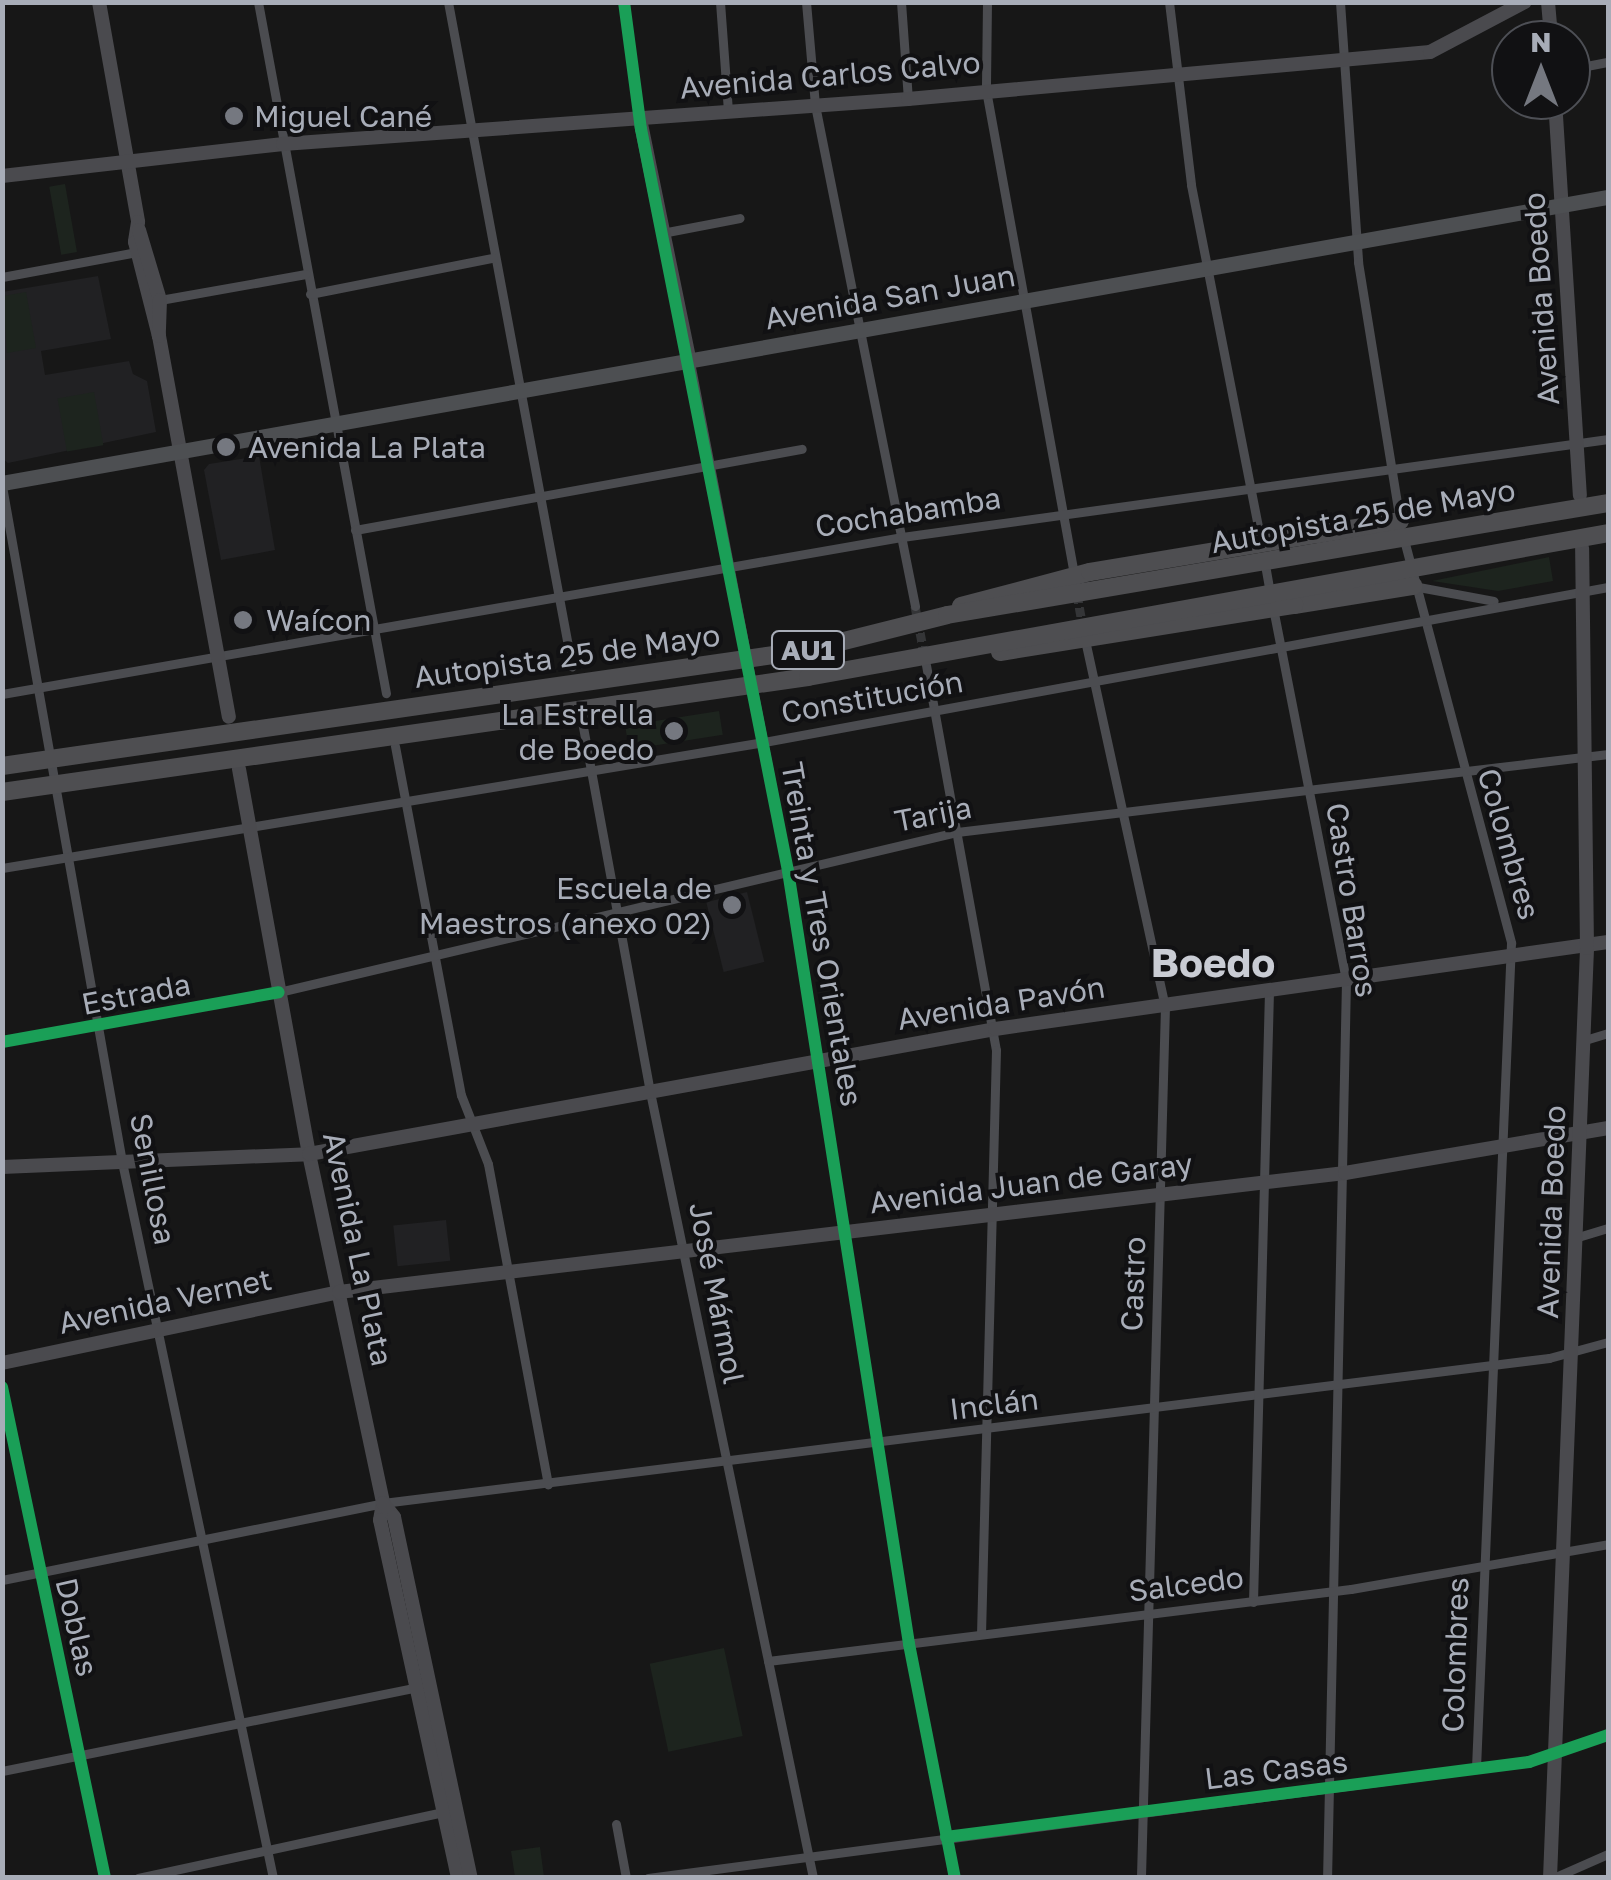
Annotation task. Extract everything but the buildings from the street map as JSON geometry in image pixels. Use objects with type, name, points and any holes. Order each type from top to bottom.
[{"type":"highway","name":"Autopista 25 de Mayo","points":[[2,766],[808,650],[947,615],[1608,503]]},
{"type":"highway","points":[[947,615],[976,598],[1090,572],[1400,520]]},
{"type":"highway","name":"Autopista 25 de Mayo","points":[[2,792],[861,668],[1608,532]]},
{"type":"highway","points":[[861,668],[1028,649],[1413,586]]},
{"type":"main road","points":[[98,2],[138,230],[159,295],[160,336]]},
{"type":"main road","name":"Avenida Carlos Calvo","points":[[2,176],[126,158],[283,144],[600,122],[640,124],[728,111],[908,99],[1441,50],[1525,2]]},
{"type":"main road","name":"Avenida Boedo","points":[[1556,120],[1580,495]]},
{"type":"main road","name":"Treinta y Tres Orientales","points":[[640,124],[690,362]]},
{"type":"main road","name":"Avenida San Juan","points":[[2,484],[1608,197]]},
{"type":"main road","points":[[138,230],[137,252],[160,336],[229,717]]},
{"type":"main road","points":[[137,252],[144,255],[159,295]]},
{"type":"main road","name":"Avenida Boedo","points":[[1551,1878],[1585,1040],[1582,548]]},
{"type":"main road","name":"Avenida La Plata","points":[[238,769],[309,1154],[384,1503],[394,1517],[423,1686],[450,1811],[471,1878]]},
{"type":"main road","name":"Avenida Pavón","points":[[2,1167],[309,1154],[994,1030],[1511,959],[1608,942]]},
{"type":"main road","name":"Avenida Juan de Garay","points":[[340,1292],[1344,1174],[1502,1151],[1608,1128]]},
{"type":"main road","name":"Avenida Vernet","points":[[2,1363],[340,1292]]},
{"type":"main road","name":"Avenida La Plata","points":[[450,1811],[458,1878]]},
{"type":"street","points":[[258,2],[386,694]]},
{"type":"street","points":[[448,2],[492,258],[572,667]]},
{"type":"street","name":"Treinta y Tres Orientales","points":[[624,2],[640,124]]},
{"type":"street","points":[[720,2],[728,111]]},
{"type":"street","points":[[806,2],[815,106],[915,606]]},
{"type":"street","points":[[901,2],[908,99]]},
{"type":"street","points":[[987,2],[986,90],[1073,571]]},
{"type":"street","name":"Castro Barros","points":[[1168,2],[1173,74],[1346,981],[1327,1878]]},
{"type":"street","name":"Colombres","points":[[1340,2],[1356,241],[1390,470],[1413,586],[1461,769],[1508,924],[1511,959],[1476,1769]]},
{"type":"street","points":[[662,234],[740,218]]},
{"type":"street","points":[[2,277],[137,252]]},
{"type":"street","points":[[310,294],[492,258]]},
{"type":"street","points":[[159,295],[306,274]]},
{"type":"street","name":"Treinta y Tres Orientales","points":[[690,362],[788,871],[908,1644],[956,1878]]},
{"type":"street","name":"Cochabamba","points":[[2,694],[729,565],[1062,514],[1608,439]]},
{"type":"street","points":[[355,530],[802,449]]},
{"type":"street","name":"Senillosa","points":[[2,484],[122,1162],[273,1878]]},
{"type":"street","name":"Constitución","points":[[1413,586],[1500,603]]},
{"type":"street","name":"Constitución","points":[[2,868],[764,742],[1093,683],[1421,617],[1608,587]]},
{"type":"street","name":"Castro","points":[[1085,640],[1165,1006],[1141,1878]]},
{"type":"street","points":[[926,665],[994,1030],[990,1430],[981,1634]]},
{"type":"street","name":"José Mármol","points":[[581,716],[650,1092],[813,1878]]},
{"type":"street","points":[[396,746],[461,1094],[488,1164],[548,1484]]},
{"type":"street","name":"Tarija","points":[[279,992],[957,832],[1608,754]]},
{"type":"street","points":[[1253,1602],[1269,991]]},
{"type":"street","name":"Estrada","points":[[2,1042],[279,992]]},
{"type":"street","points":[[1585,1040],[1608,1032]]},
{"type":"street","points":[[1578,1237],[1608,1228]]},
{"type":"street","name":"Inclán","points":[[2,1580],[384,1503],[1257,1396],[1492,1365],[1573,1352],[1608,1342]]},
{"type":"street","name":"Doblas","points":[[2,1387],[104,1878]]},
{"type":"street","name":"Salcedo","points":[[768,1661],[1333,1591],[1563,1557],[1608,1544]]},
{"type":"street","points":[[2,1772],[423,1686]]},
{"type":"street","name":"Las Casas","points":[[648,1878],[1476,1769],[1554,1754],[1608,1736]]},
{"type":"street","points":[[138,1878],[450,1811]]},
{"type":"street","points":[[616,1824],[626,1878]]},
{"type":"street","points":[[1551,1878],[1608,1854]]},
{"type":"shaded area","points":[[65,184],[77,252],[61,255],[49,187]]},
{"type":"shaded area","points":[[98,276],[111,339],[41,351],[45,375],[129,361],[133,374],[147,381],[156,432],[8,463],[3,459],[2,292]]},
{"type":"shaded area","points":[[26,292],[36,348],[7,353],[3,296]]},
{"type":"shaded area","points":[[94,392],[103,445],[67,452],[58,398]]},
{"type":"shaded area","points":[[259,456],[275,550],[221,560],[204,470],[209,464]]},
{"type":"shaded area","points":[[1549,557],[1553,581],[1498,591],[1432,581]]},
{"type":"shaded area","name":"La Estrella de Boedo","points":[[719,711],[723,735],[629,750],[625,726]]},
{"type":"shaded area","points":[[747,892],[764,962],[724,972],[706,902]]},
{"type":"shaded area","points":[[446,1220],[450,1261],[398,1266],[393,1226]]},
{"type":"shaded area","points":[[724,1648],[743,1736],[668,1752],[650,1664]]},
{"type":"shaded area","points":[[540,1847],[544,1877],[515,1877],[511,1851]]},
{"type":"tunnel","points":[[1077,594],[1083,628]]},
{"type":"tunnel","points":[[915,606],[925,658]]},
{"type":"cycle path","points":[[624,2],[641,129],[788,871],[909,1644],[955,1878]]},
{"type":"cycle path","points":[[2,1042],[279,992]]},
{"type":"cycle path","points":[[2,1387],[105,1878]]},
{"type":"cycle path","points":[[946,1837],[1529,1762],[1608,1735]]},
{"type":"place","name":"Miguel Cané","points":[[234,116]]},
{"type":"place","name":"Avenida La Plata","points":[[226,447]]},
{"type":"place","name":"Waícon","points":[[243,620]]},
{"type":"place","name":"La Estrella de Boedo","points":[[674,731]]},
{"type":"place","name":"Escuela de Maestros (anexo 02)","points":[[732,905]]},
{"type":"district","name":"Boedo","points":[[1213,962]]}]
